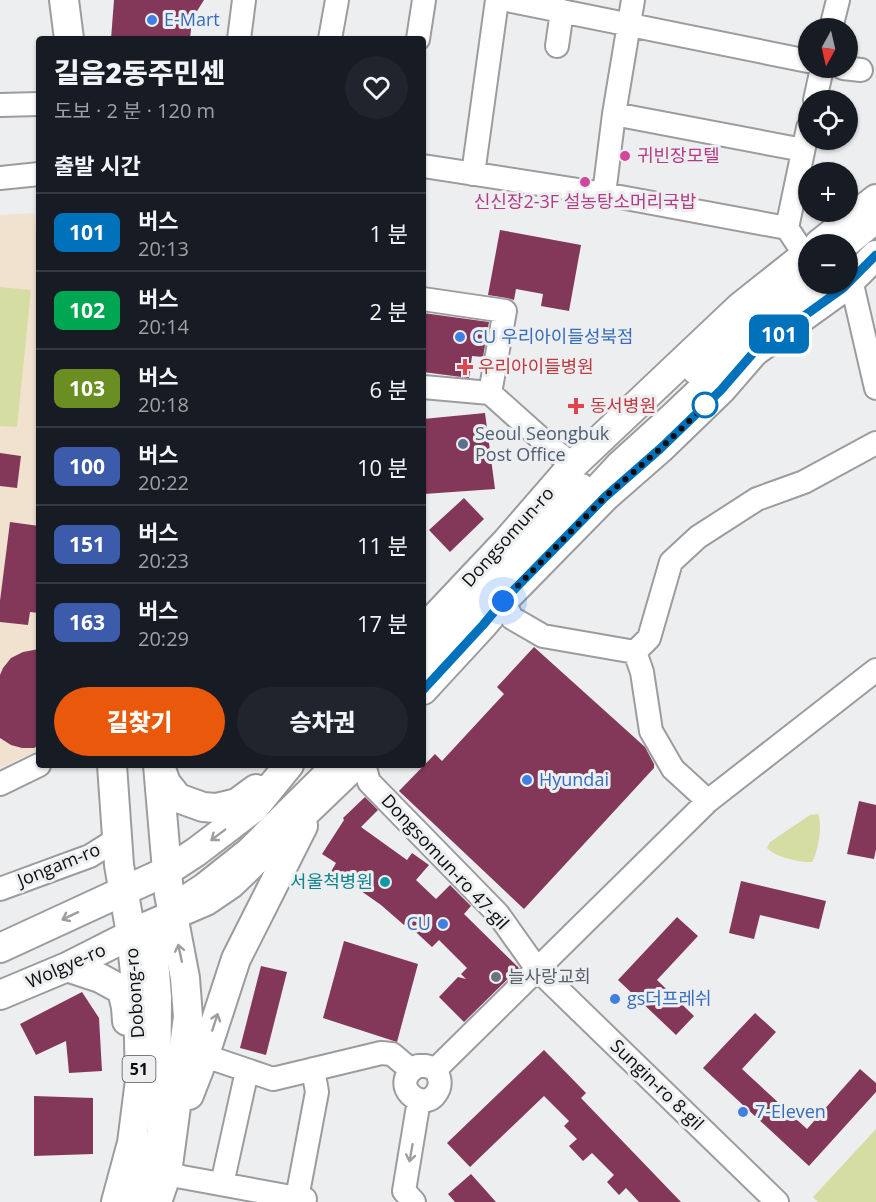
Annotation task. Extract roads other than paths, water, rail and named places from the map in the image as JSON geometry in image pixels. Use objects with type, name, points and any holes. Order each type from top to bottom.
[{"type":"main road","points":[[64,0],[69,36]]},
{"type":"main road","name":"Dongsomun-ro","points":[[835,234],[876,199]]},
{"type":"main road","points":[[858,266],[876,255]]},
{"type":"main road","name":"Dongsomun-ro","points":[[428,626],[507,541],[573,465],[740,307],[798,265]]},
{"type":"main road","points":[[426,687],[503,601],[605,497],[661,448],[721,390],[754,352],[835,294]]},
{"type":"main road","name":"Jongam-ro","points":[[112,768],[123,891]]},
{"type":"main road","name":"51","points":[[159,768],[161,909]]},
{"type":"main road","points":[[160,768],[166,783],[178,798],[202,807],[216,808],[237,803],[283,768]]},
{"type":"main road","points":[[161,909],[196,852],[254,808],[285,768]]},
{"type":"main road","points":[[0,948],[123,891],[161,909],[206,901],[231,884],[352,768]]},
{"type":"main road","points":[[173,1136],[205,1054],[236,959],[317,802]]},
{"type":"main road","name":"Dobong-ro","points":[[123,891],[161,909],[185,978],[189,1017],[167,1173],[157,1202]]},
{"type":"main road","name":"Dobong-ro","points":[[116,1202],[132,1143],[140,1080],[138,1003],[161,909]]},
{"type":"main road","name":"Wolgye-ro","points":[[0,995],[67,967],[161,909]]},
{"type":"main road","points":[[67,967],[100,978],[122,990],[126,1007],[130,1059],[132,1143]]},
{"type":"street","points":[[239,36],[244,0]]},
{"type":"street","points":[[331,36],[337,0]]},
{"type":"street","points":[[418,36],[424,0]]},
{"type":"street","points":[[473,174],[497,0]]},
{"type":"street","points":[[507,0],[798,59]]},
{"type":"street","points":[[604,195],[614,114],[633,0]]},
{"type":"street","points":[[834,18],[838,0]]},
{"type":"street","points":[[557,46],[562,11]]},
{"type":"street","points":[[0,105],[36,104]]},
{"type":"street","points":[[614,114],[798,149]]},
{"type":"street","points":[[787,228],[803,150]]},
{"type":"street","points":[[426,166],[787,228],[798,241]]},
{"type":"street","points":[[0,178],[36,174]]},
{"type":"street","points":[[858,237],[876,222]]},
{"type":"street","points":[[858,262],[876,241]]},
{"type":"street","points":[[426,659],[604,461],[638,430],[798,268]]},
{"type":"street","points":[[426,672],[617,464],[748,342],[810,294]]},
{"type":"street","points":[[854,294],[876,388]]},
{"type":"street","points":[[426,298],[505,307],[490,393]]},
{"type":"street","points":[[426,387],[490,393],[573,465]]},
{"type":"street","points":[[635,652],[650,638],[671,562],[698,537],[757,499],[804,482],[876,443]]},
{"type":"street","points":[[428,626],[455,608],[514,559]]},
{"type":"street","points":[[503,601],[512,618],[543,636],[635,652]]},
{"type":"street","points":[[635,652],[642,672],[651,731],[673,769],[708,801]]},
{"type":"street","points":[[436,1069],[708,801],[876,670]]},
{"type":"street","points":[[0,784],[36,766]]},
{"type":"street","points":[[131,1202],[151,1099],[147,930],[179,885],[200,875],[240,846],[317,768]]},
{"type":"street","points":[[140,1202],[159,1131],[160,997],[155,934],[161,909],[203,885],[247,850],[330,768]]},
{"type":"street","name":"Dongsomun-ro 47-gil","points":[[365,768],[369,782],[498,914],[537,969]]},
{"type":"street","name":"Jongam-ro","points":[[0,889],[90,856],[117,839]]},
{"type":"street","name":"Sungin-ro 8-gil","points":[[537,969],[777,1202]]},
{"type":"street","points":[[205,1054],[273,1079],[381,1053],[392,1054],[411,1070]]},
{"type":"street","points":[[418,1066],[436,1069],[440,1083],[439,1090],[434,1096],[427,1100],[412,1097],[405,1083],[411,1070],[418,1066]]},
{"type":"street","points":[[167,1173],[301,1200],[317,1092],[314,1069]]},
{"type":"street","points":[[222,1184],[248,1071]]},
{"type":"street","points":[[414,1202],[404,1191],[419,1100]]},
{"type":"place","name":"E-Mart","points":[[152,20]]},
{"type":"place","name":"귀빈장모텔","points":[[625,156]]},
{"type":"place","name":"신신장2-3F 설농탕소머리국밥","points":[[585,182]]},
{"type":"place","name":"CU 우리아이들성북점","points":[[460,337]]},
{"type":"place","name":"우리아이들병원","points":[[465,367]]},
{"type":"place","name":"동서병원","points":[[576,406]]},
{"type":"place","name":"Seoul Seongbuk Post Office","points":[[463,444]]},
{"type":"place","name":"Hyundai","points":[[527,780]]},
{"type":"place","name":"서울척병원","points":[[385,882]]},
{"type":"place","name":"CU","points":[[443,924]]},
{"type":"place","name":"늘사랑교회","points":[[496,977]]},
{"type":"place","name":"gs더프레쉬","points":[[615,999]]},
{"type":"place","name":"7-Eleven","points":[[743,1112]]}]
